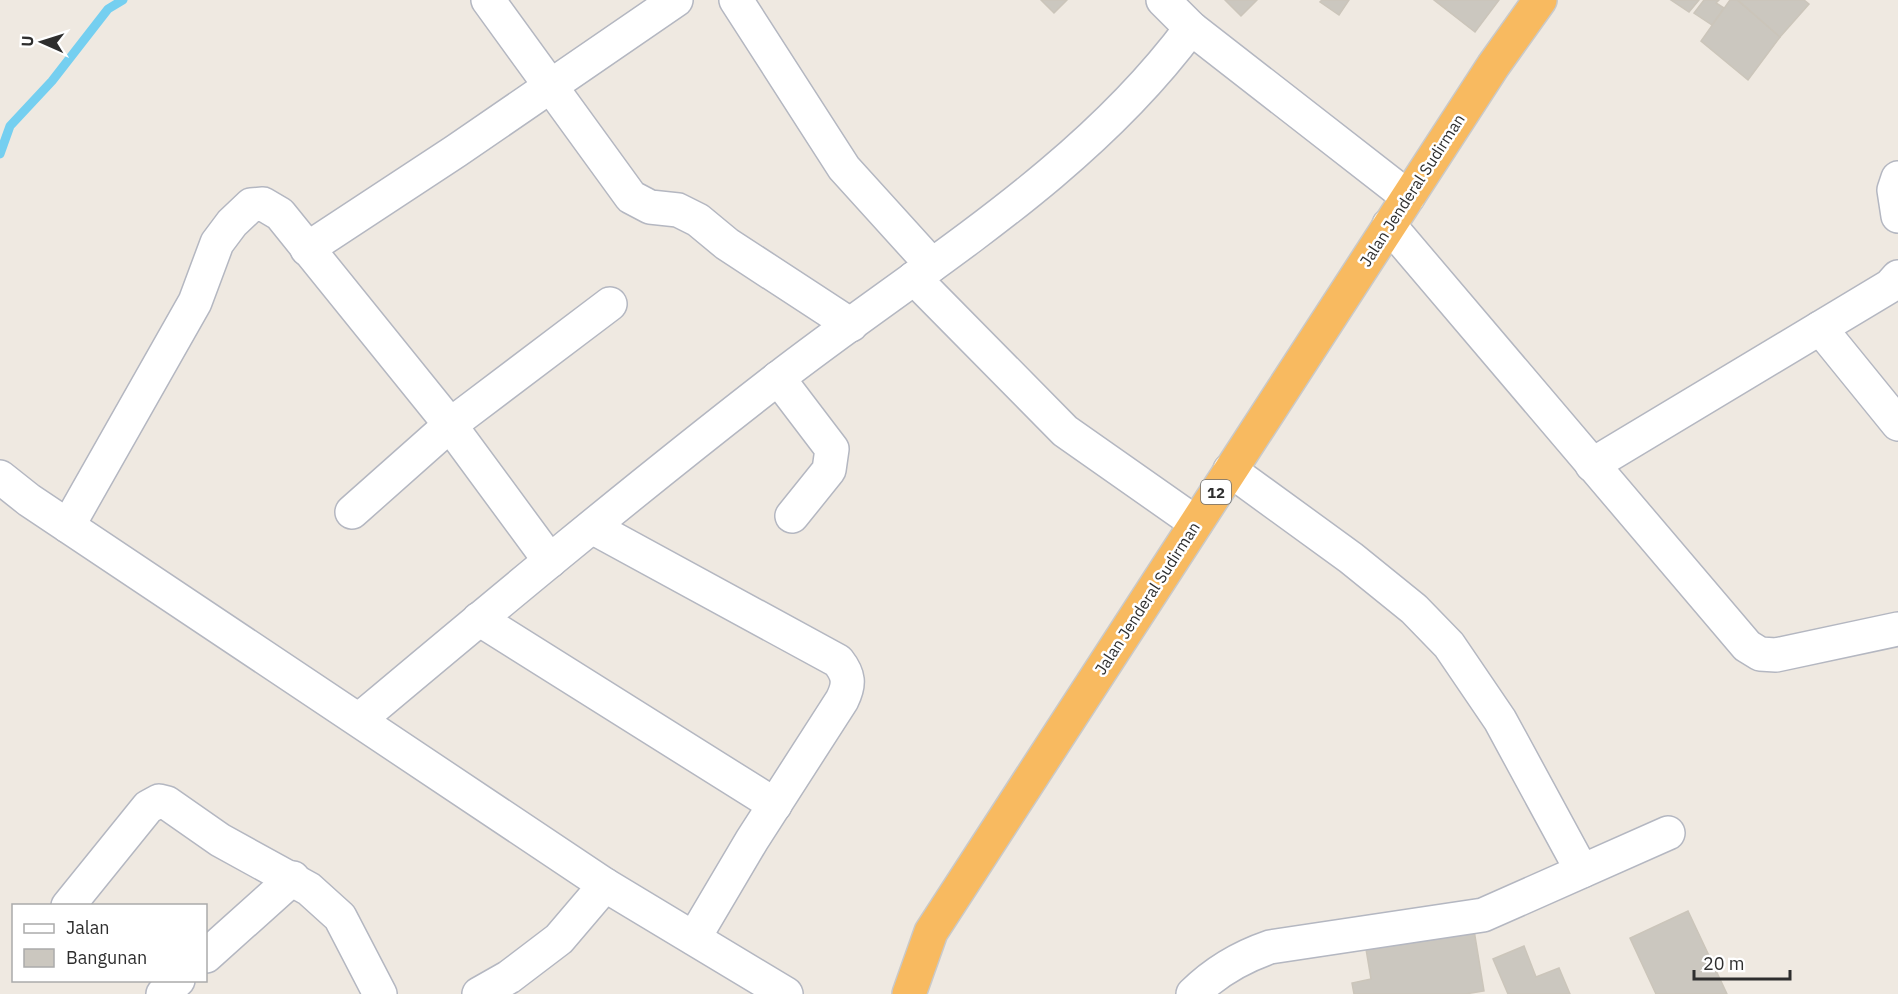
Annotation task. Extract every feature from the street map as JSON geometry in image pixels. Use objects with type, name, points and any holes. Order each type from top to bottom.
[{"type":"highway","name":"Jalan Jenderal Sudirman","points":[[909,994],[931,932],[1407,197],[1493,66],[1540,0]]},
{"type":"street","points":[[488,0],[631,197],[650,207],[678,210],[698,220],[727,244],[850,325]]},
{"type":"street","points":[[307,249],[456,151],[676,0]]},
{"type":"street","points":[[736,0],[844,168],[923,271],[1065,431],[1196,523]]},
{"type":"street","points":[[1163,0],[1191,28],[1407,197]]},
{"type":"street","points":[[360,719],[478,619],[778,378],[1064,164],[1160,70],[1191,28]]},
{"type":"street","points":[[1898,178],[1894,190],[1898,216]]},
{"type":"street","points":[[68,526],[195,302],[217,243],[232,223],[251,205],[263,204],[280,214],[450,425],[550,561]]},
{"type":"street","points":[[1389,225],[1742,641],[1760,654],[1776,656],[1898,629]]},
{"type":"street","points":[[1592,465],[1890,285],[1898,277]]},
{"type":"street","points":[[352,512],[450,425],[610,304]]},
{"type":"street","points":[[1820,328],[1898,424]]},
{"type":"street","points":[[778,378],[832,449],[829,470],[792,516]]},
{"type":"street","points":[[1230,470],[1351,558],[1414,609],[1449,645],[1500,720],[1582,871]]},
{"type":"street","points":[[0,477],[68,526],[360,719],[605,885],[786,994]]},
{"type":"street","points":[[592,527],[838,661],[847,672],[849,687],[842,700],[694,938]]},
{"type":"street","points":[[478,619],[775,805]]},
{"type":"street","points":[[70,904],[148,807],[159,801],[167,803],[220,840],[292,878],[340,917],[380,994]]},
{"type":"street","points":[[1193,994],[1207,980],[1247,955],[1270,947],[1483,915],[1668,833]]},
{"type":"street","points":[[207,955],[292,878]]},
{"type":"street","points":[[479,994],[509,977],[559,939],[605,885]]},
{"type":"street","points":[[163,994],[177,982]]},
{"type":"building","points":[[1041,0],[1067,0],[1054,13]]},
{"type":"building","points":[[1225,0],[1257,0],[1241,16]]},
{"type":"building","points":[[1322,0],[1349,0],[1339,15],[1320,2]]},
{"type":"building","points":[[1434,0],[1499,0],[1475,32]]},
{"type":"building","points":[[1671,0],[1699,0],[1689,12]]},
{"type":"building","points":[[1704,0],[1719,0],[1716,3],[1724,8],[1712,25],[1694,13]]},
{"type":"building","points":[[1730,0],[1737,0],[1780,37],[1748,80],[1701,41]]},
{"type":"building","points":[[1738,0],[1804,0],[1809,4],[1780,37]]},
{"type":"building","points":[[1688,911],[1727,994],[1656,994],[1630,938]]},
{"type":"building","points":[[1474,930],[1484,991],[1465,994],[1354,994],[1352,983],[1371,979],[1366,949]]},
{"type":"building","points":[[1524,946],[1536,977],[1559,968],[1570,994],[1508,994],[1493,959]]},
{"type":"waterway","points":[[0,154],[10,126],[52,81],[108,9],[123,0]]}]
